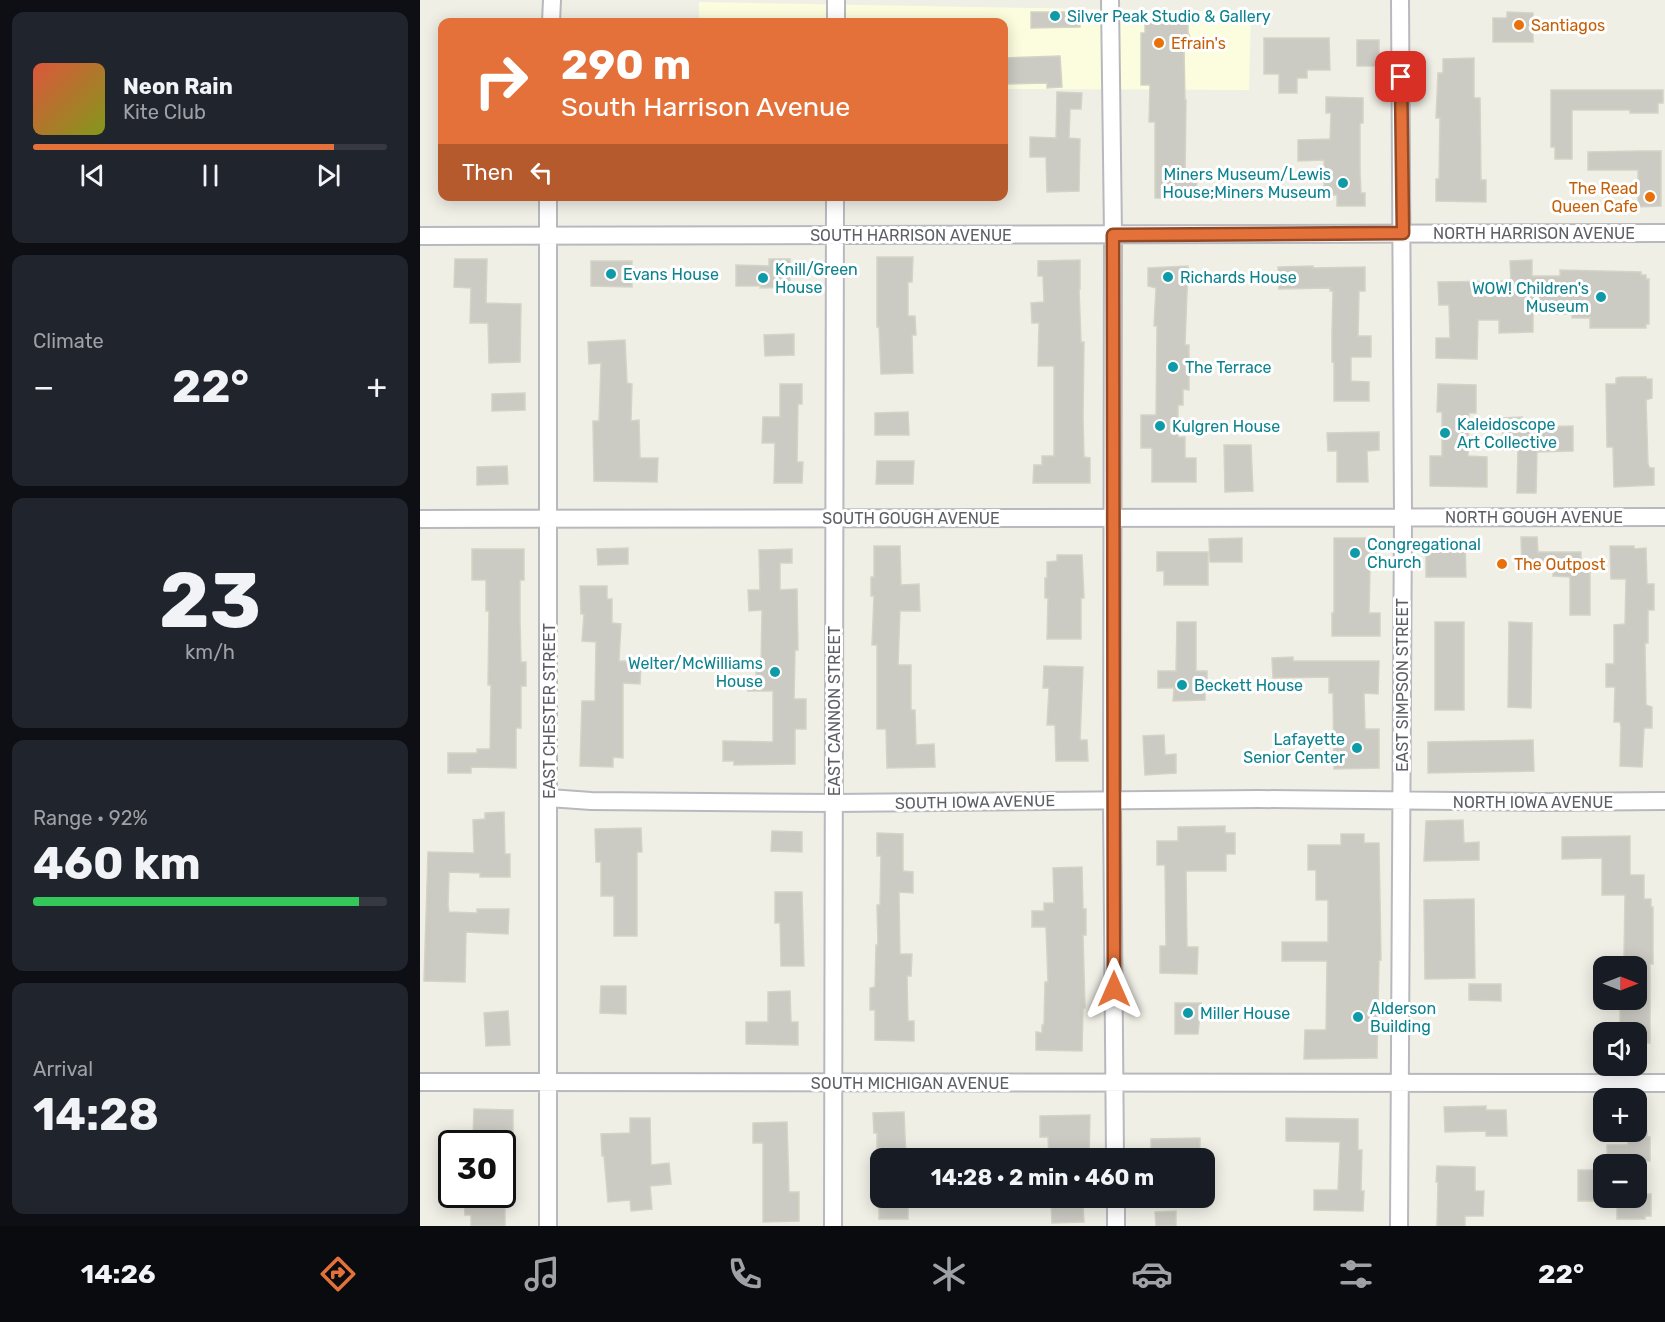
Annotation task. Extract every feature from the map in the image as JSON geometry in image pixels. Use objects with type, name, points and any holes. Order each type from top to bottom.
[{"type":"street","points":[[551,18],[552,0]]},
{"type":"street","points":[[836,0],[836,18]]},
{"type":"street","points":[[1110,0],[1113,235],[1112,801],[1115,1148]]},
{"type":"street","name":"EAST SIMPSON STREET","points":[[1399,1226],[1403,517],[1401,0]]},
{"type":"street","name":"EAST CHESTER STREET","points":[[548,201],[548,1226]]},
{"type":"street","name":"EAST CANNON STREET","points":[[833,1226],[836,201]]},
{"type":"street","name":"NORTH HARRISON AVENUE","points":[[1403,233],[1665,232]]},
{"type":"street","name":"SOUTH HARRISON AVENUE","points":[[420,236],[1403,233]]},
{"type":"street","name":"NORTH GOUGH AVENUE","points":[[1403,517],[1665,517]]},
{"type":"street","name":"SOUTH GOUGH AVENUE","points":[[420,519],[1403,517]]},
{"type":"street","name":"SOUTH IOWA AVENUE","points":[[549,798],[591,801],[834,803],[1259,799],[1401,802]]},
{"type":"street","name":"NORTH IOWA AVENUE","points":[[1401,802],[1665,801]]},
{"type":"street","name":"SOUTH MICHIGAN AVENUE","points":[[420,1082],[1665,1083]]},
{"type":"street","points":[[1116,1208],[1116,1226]]},
{"type":"shaded area","points":[[699,2],[1251,12],[1249,90],[1008,89],[1008,18],[699,18]]},
{"type":"building","points":[[1031,12],[1080,12],[1080,27],[1031,28]]},
{"type":"building","points":[[1507,12],[1533,13],[1533,42],[1493,42],[1493,18],[1507,18]]},
{"type":"building","points":[[1145,19],[1188,19],[1188,32],[1193,45],[1184,49],[1185,176],[1197,176],[1196,199],[1155,198],[1155,122],[1149,122],[1150,85],[1141,85],[1141,33],[1145,33]]},
{"type":"building","points":[[1264,38],[1329,38],[1330,70],[1307,70],[1307,78],[1297,78],[1297,93],[1279,93],[1279,74],[1264,74]]},
{"type":"building","points":[[1357,40],[1379,40],[1379,66],[1357,66]]},
{"type":"building","points":[[1060,56],[1062,87],[1047,88],[1047,83],[1008,84],[1008,58]]},
{"type":"building","points":[[1474,58],[1474,98],[1480,98],[1481,180],[1486,180],[1486,202],[1436,201],[1436,179],[1439,179],[1440,118],[1436,118],[1438,73],[1443,73],[1443,59]]},
{"type":"building","points":[[1551,90],[1663,90],[1663,103],[1658,103],[1658,113],[1630,113],[1630,110],[1572,110],[1572,159],[1555,159],[1555,147],[1551,147]]},
{"type":"building","points":[[1057,92],[1082,93],[1081,109],[1070,109],[1069,138],[1080,139],[1079,191],[1047,192],[1046,157],[1030,157],[1030,137],[1056,138]]},
{"type":"building","points":[[1326,97],[1363,98],[1363,123],[1360,123],[1360,173],[1361,193],[1365,193],[1365,206],[1337,206],[1337,195],[1324,195],[1324,160],[1298,161],[1298,140],[1330,139],[1331,113],[1326,113]]},
{"type":"building","points":[[1661,151],[1661,206],[1638,207],[1638,170],[1588,170],[1588,152]]},
{"type":"building","points":[[877,257],[913,257],[912,282],[908,282],[908,316],[915,316],[916,335],[912,335],[913,373],[881,374],[879,327],[877,327]]},
{"type":"building","points":[[455,259],[487,259],[486,303],[521,304],[520,362],[489,363],[488,323],[470,323],[471,288],[454,287]]},
{"type":"building","name":"Knill/Green House","points":[[769,259],[790,259],[790,287],[736,286],[736,265],[769,266]]},
{"type":"building","points":[[1080,260],[1081,342],[1084,342],[1084,457],[1090,458],[1090,483],[1033,483],[1034,465],[1042,465],[1042,456],[1054,456],[1054,366],[1038,366],[1039,323],[1032,323],[1031,303],[1044,302],[1043,276],[1038,276],[1038,261]]},
{"type":"building","points":[[1532,260],[1532,276],[1560,276],[1560,270],[1641,272],[1641,275],[1646,275],[1646,279],[1649,279],[1649,324],[1646,324],[1646,328],[1590,328],[1590,318],[1572,318],[1572,314],[1533,314],[1533,332],[1499,333],[1499,320],[1478,320],[1477,359],[1436,358],[1436,338],[1450,338],[1449,305],[1439,305],[1438,282],[1511,281],[1510,261]]},
{"type":"building","name":"Evans House","points":[[591,261],[632,261],[632,287],[591,286]]},
{"type":"building","points":[[1188,266],[1185,345],[1189,345],[1189,390],[1183,389],[1183,405],[1178,405],[1178,437],[1185,437],[1185,458],[1196,458],[1196,482],[1152,482],[1152,448],[1141,448],[1141,415],[1156,415],[1157,326],[1154,326],[1156,288],[1148,286],[1148,268]]},
{"type":"building","points":[[1313,266],[1313,268],[1365,267],[1365,291],[1359,291],[1358,336],[1371,336],[1371,357],[1351,357],[1351,381],[1369,382],[1369,401],[1334,401],[1333,291],[1330,291],[1330,288],[1279,289],[1278,267]]},
{"type":"building","points":[[794,334],[794,355],[765,356],[764,335]]},
{"type":"building","points":[[625,340],[627,383],[632,384],[631,421],[639,420],[640,458],[658,458],[657,482],[594,481],[593,421],[599,421],[601,363],[589,364],[588,342]]},
{"type":"building","points":[[1616,378],[1652,379],[1652,398],[1646,400],[1648,465],[1654,468],[1654,485],[1614,487],[1613,447],[1607,447],[1606,384],[1616,384]]},
{"type":"building","points":[[780,384],[802,384],[802,404],[798,404],[797,462],[803,462],[802,483],[774,483],[775,443],[762,443],[763,417],[780,417]]},
{"type":"building","points":[[1438,384],[1476,385],[1476,413],[1469,413],[1468,456],[1487,457],[1487,487],[1430,486],[1430,456],[1442,456],[1442,412],[1437,412]]},
{"type":"building","points":[[525,393],[525,410],[492,411],[492,394]]},
{"type":"building","points":[[908,412],[909,435],[875,435],[875,413]]},
{"type":"building","points":[[1522,417],[1522,427],[1573,426],[1573,451],[1537,452],[1536,493],[1517,493],[1518,450],[1503,450],[1502,418]]},
{"type":"building","points":[[1379,432],[1379,450],[1367,451],[1368,482],[1337,482],[1337,451],[1328,451],[1327,433]]},
{"type":"building","points":[[1224,445],[1251,445],[1253,491],[1225,492]]},
{"type":"building","points":[[877,461],[914,461],[913,484],[876,484]]},
{"type":"building","points":[[507,466],[508,484],[477,485],[477,467]]},
{"type":"building","points":[[1521,537],[1537,537],[1538,552],[1581,552],[1581,567],[1590,567],[1590,615],[1570,615],[1570,577],[1553,576],[1553,567],[1522,567]]},
{"type":"building","points":[[1242,538],[1242,562],[1210,562],[1209,539]]},
{"type":"building","points":[[1334,538],[1375,538],[1376,568],[1370,568],[1369,613],[1380,613],[1380,636],[1332,636]]},
{"type":"building","points":[[1426,543],[1465,543],[1466,577],[1426,577]]},
{"type":"building","points":[[874,546],[900,546],[901,585],[919,584],[920,611],[900,611],[898,665],[911,665],[911,710],[915,710],[916,745],[934,744],[935,767],[887,768],[886,729],[877,729],[877,645],[872,645],[874,596],[871,596],[871,577],[874,577]]},
{"type":"building","points":[[1610,546],[1646,548],[1647,584],[1654,584],[1654,610],[1648,610],[1648,643],[1645,643],[1646,705],[1652,707],[1652,728],[1644,728],[1642,767],[1620,766],[1621,727],[1620,722],[1614,722],[1615,687],[1606,687],[1606,664],[1614,664],[1614,625],[1625,624],[1626,579],[1611,579]]},
{"type":"building","points":[[628,548],[628,564],[598,565],[597,549]]},
{"type":"building","points":[[472,549],[524,549],[524,580],[520,580],[520,622],[521,662],[526,662],[526,686],[521,686],[521,728],[516,728],[516,768],[471,767],[471,773],[448,773],[448,753],[477,753],[477,749],[490,749],[489,611],[486,611],[486,580],[472,580]]},
{"type":"building","points":[[792,549],[792,563],[780,563],[780,590],[797,589],[798,650],[795,650],[794,699],[806,699],[806,729],[795,729],[795,764],[734,765],[734,761],[723,761],[723,741],[773,742],[773,691],[748,691],[748,677],[756,677],[756,666],[761,666],[762,610],[749,611],[748,590],[760,590],[759,550]]},
{"type":"building","points":[[1157,552],[1208,552],[1208,585],[1164,585],[1164,571],[1157,571]]},
{"type":"building","points":[[1057,555],[1082,555],[1084,598],[1081,598],[1081,639],[1047,639],[1048,598],[1045,598],[1045,578],[1047,578],[1047,562],[1057,561]]},
{"type":"building","points":[[580,586],[607,586],[607,599],[612,599],[612,623],[621,624],[619,661],[641,664],[640,684],[623,683],[623,758],[613,757],[613,767],[580,766],[582,701],[595,701],[596,642],[582,641],[584,614],[581,614]]},
{"type":"building","points":[[1177,622],[1196,622],[1196,671],[1207,671],[1205,700],[1173,701],[1174,688],[1158,688],[1158,671],[1176,671]]},
{"type":"building","points":[[1435,622],[1464,622],[1464,710],[1435,710]]},
{"type":"building","points":[[1509,622],[1532,623],[1531,708],[1508,707]]},
{"type":"building","points":[[1293,657],[1293,661],[1379,661],[1378,694],[1364,693],[1365,729],[1379,729],[1379,768],[1334,769],[1333,693],[1329,693],[1329,677],[1273,678],[1272,658]]},
{"type":"building","points":[[1044,666],[1083,667],[1080,740],[1087,740],[1088,761],[1056,761],[1055,725],[1047,725],[1049,688],[1043,688]]},
{"type":"building","points":[[1164,735],[1165,755],[1176,754],[1176,773],[1145,775],[1143,736]]},
{"type":"building","points":[[1533,740],[1534,771],[1428,773],[1428,742]]},
{"type":"building","points":[[504,812],[505,854],[510,854],[510,877],[480,877],[480,873],[449,872],[448,905],[449,912],[477,913],[477,909],[509,909],[508,934],[466,932],[465,982],[424,981],[428,852],[474,853],[473,820],[485,819],[485,813]]},
{"type":"building","points":[[1463,820],[1464,843],[1479,842],[1479,860],[1424,861],[1426,821]]},
{"type":"building","points":[[1225,826],[1225,833],[1235,833],[1235,854],[1226,854],[1226,871],[1186,871],[1187,947],[1198,947],[1197,974],[1160,973],[1160,946],[1166,946],[1165,865],[1157,865],[1157,841],[1178,841],[1178,827]]},
{"type":"building","points":[[641,828],[642,852],[637,852],[637,936],[614,936],[614,896],[601,896],[601,862],[596,862],[595,829]]},
{"type":"building","points":[[772,831],[802,832],[802,852],[771,851]]},
{"type":"building","points":[[877,833],[903,834],[903,871],[913,872],[913,893],[899,892],[900,954],[912,954],[911,976],[907,976],[908,1021],[914,1021],[914,1041],[875,1040],[875,1010],[870,1010],[870,988],[875,987],[876,945],[878,945],[877,905],[880,905],[881,856],[877,856]]},
{"type":"building","points":[[1341,834],[1364,834],[1364,843],[1379,843],[1381,960],[1379,960],[1377,1058],[1304,1059],[1305,1030],[1326,1030],[1327,961],[1282,961],[1282,942],[1328,942],[1328,900],[1316,900],[1316,870],[1308,870],[1308,845],[1341,845]]},
{"type":"building","points":[[1630,836],[1630,875],[1644,875],[1644,899],[1651,899],[1651,907],[1653,907],[1650,1043],[1647,1043],[1647,1022],[1620,1022],[1620,1010],[1647,1010],[1647,956],[1624,956],[1625,895],[1602,895],[1602,858],[1562,859],[1562,837]]},
{"type":"building","points":[[1082,867],[1086,935],[1083,935],[1085,1008],[1083,1008],[1082,1051],[1036,1050],[1036,1032],[1042,1033],[1042,1025],[1044,1025],[1045,982],[1048,982],[1046,927],[1032,927],[1032,911],[1044,911],[1044,903],[1054,903],[1053,868]]},
{"type":"building","points":[[775,892],[802,892],[804,966],[781,966],[780,923],[775,923]]},
{"type":"building","points":[[1474,899],[1475,978],[1425,979],[1424,900]]},
{"type":"building","points":[[1469,984],[1501,984],[1501,1001],[1469,1000]]},
{"type":"building","points":[[601,986],[626,986],[626,1014],[600,1013]]},
{"type":"building","points":[[790,991],[791,1022],[798,1022],[798,1045],[746,1044],[746,1022],[768,1022],[768,992]]},
{"type":"building","name":"Miller House","points":[[1175,1003],[1201,1003],[1198,1034],[1175,1034]]},
{"type":"building","points":[[508,1011],[510,1045],[486,1046],[484,1013]]},
{"type":"building","points":[[1486,1106],[1486,1110],[1506,1110],[1507,1136],[1486,1136],[1486,1131],[1445,1132],[1444,1107]]},
{"type":"building","points":[[474,1109],[513,1110],[513,1130],[473,1130]]},
{"type":"building","points":[[904,1112],[906,1148],[877,1148],[873,1113]]},
{"type":"building","points":[[1090,1115],[1089,1148],[1049,1148],[1048,1137],[1040,1137],[1040,1116]]},
{"type":"building","points":[[630,1118],[650,1118],[651,1165],[669,1163],[671,1184],[650,1186],[652,1209],[631,1211],[630,1200],[608,1202],[601,1134],[630,1133]]},
{"type":"building","points":[[1286,1118],[1358,1119],[1358,1150],[1362,1150],[1363,1211],[1314,1210],[1314,1190],[1338,1190],[1340,1142],[1286,1141]]},
{"type":"building","points":[[787,1122],[789,1192],[799,1192],[799,1221],[763,1222],[763,1143],[753,1143],[753,1123]]},
{"type":"building","points":[[1647,1137],[1650,1137],[1650,1161],[1647,1161],[1647,1154],[1607,1154],[1607,1145],[1628,1145],[1628,1142],[1647,1142]]},
{"type":"building","points":[[1200,1138],[1200,1148],[1151,1148],[1151,1139]]},
{"type":"building","points":[[1437,1166],[1475,1167],[1475,1191],[1484,1191],[1483,1216],[1465,1216],[1465,1226],[1437,1226]]},
{"type":"building","points":[[1578,1170],[1593,1170],[1593,1201],[1578,1201]]},
{"type":"building","points":[[1647,1194],[1651,1194],[1651,1216],[1645,1216],[1645,1219],[1617,1219],[1617,1208],[1647,1208]]},
{"type":"building","points":[[465,1208],[505,1208],[505,1226],[471,1226],[471,1215],[465,1215]]},
{"type":"building","points":[[879,1208],[908,1208],[908,1219],[879,1219]]},
{"type":"building","points":[[1051,1208],[1083,1208],[1084,1222],[1052,1223]]},
{"type":"building","points":[[1176,1211],[1176,1226],[1156,1226],[1155,1212]]},
{"type":"place","name":"Silver Peak Studio & Gallery","points":[[1055,16]]},
{"type":"place","name":"Santiagos","points":[[1519,25]]},
{"type":"place","name":"Efrain's","points":[[1159,43]]},
{"type":"place","name":"Miners Museum/Lewis House;Miners Museum","points":[[1343,183]]},
{"type":"place","name":"The Read Queen Cafe","points":[[1650,197]]},
{"type":"place","name":"Evans House","points":[[611,274]]},
{"type":"place","name":"Richards House","points":[[1168,277]]},
{"type":"place","name":"Knill/Green House","points":[[763,278]]},
{"type":"place","name":"WOW! Children's Museum","points":[[1601,297]]},
{"type":"place","name":"The Terrace","points":[[1173,367]]},
{"type":"place","name":"Kulgren House","points":[[1160,426]]},
{"type":"place","name":"Kaleidoscope Art Collective","points":[[1445,433]]},
{"type":"place","name":"Congregational Church","points":[[1355,553]]},
{"type":"place","name":"The Outpost","points":[[1502,564]]},
{"type":"place","name":"Welter/McWilliams House","points":[[775,672]]},
{"type":"place","name":"Beckett House","points":[[1182,685]]},
{"type":"place","name":"Lafayette Senior Center","points":[[1357,748]]},
{"type":"place","name":"Miller House","points":[[1188,1013]]},
{"type":"place","name":"Alderson Building","points":[[1358,1017]]},
{"type":"route","points":[[1114,989],[1113,235],[1403,233],[1401,77]]}]
